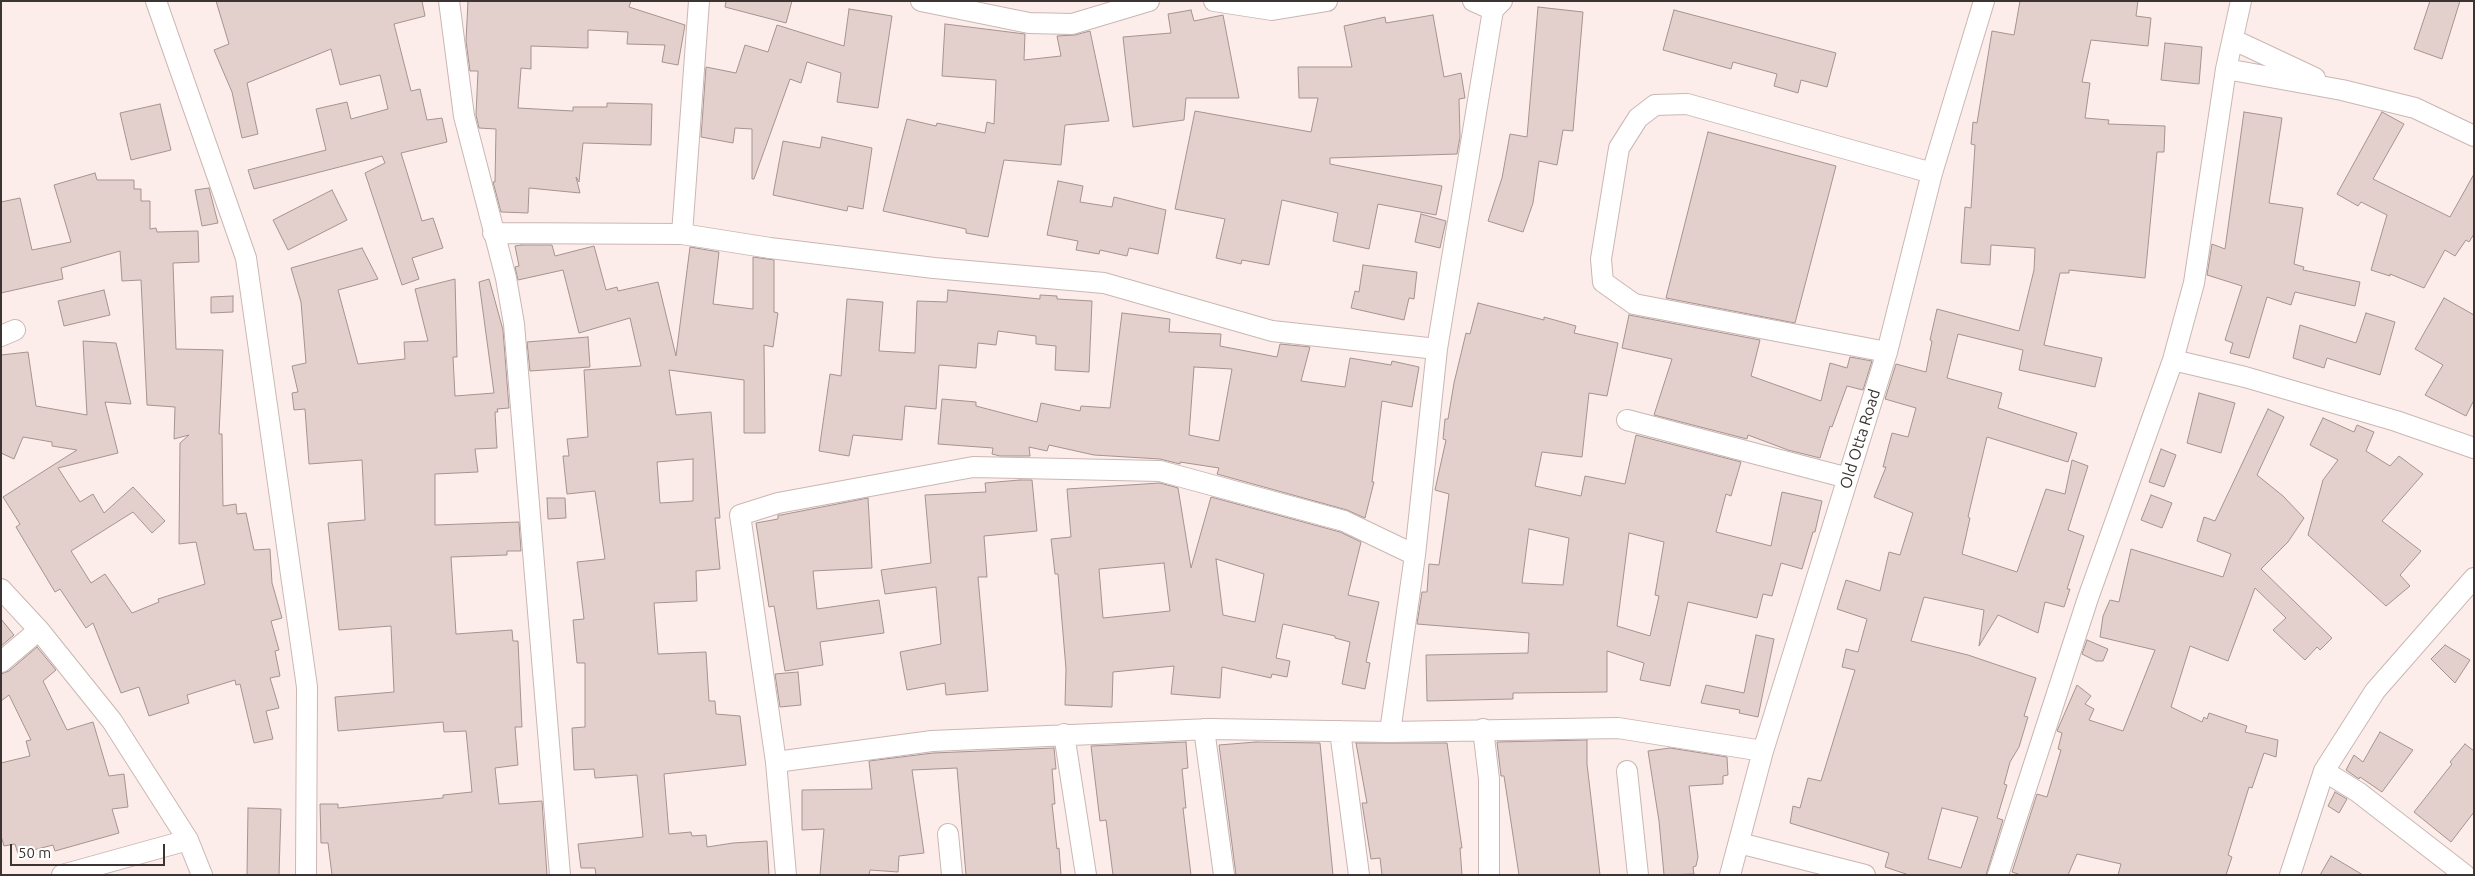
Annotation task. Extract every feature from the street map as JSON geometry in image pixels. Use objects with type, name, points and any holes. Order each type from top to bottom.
[{"type":"street","points":[[156,1],[246,258],[307,687],[306,875]]},
{"type":"street","points":[[449,1],[464,116],[506,278],[514,324],[560,875]]},
{"type":"street","points":[[682,234],[699,1]]},
{"type":"street","points":[[921,1],[1029,22],[1072,24],[1149,1]]},
{"type":"street","points":[[1214,1],[1272,10],[1326,1]]},
{"type":"street","points":[[1390,732],[1415,555],[1437,349],[1498,6],[1472,1]]},
{"type":"street","name":"Old Otta Road","points":[[1730,875],[1763,751],[1887,352],[1932,173],[1984,1]]},
{"type":"street","points":[[1998,875],[2088,598],[2173,360],[2194,283],[2226,69],[2234,40],[2241,1]]},
{"type":"street","points":[[2234,40],[2342,90]]},
{"type":"street","points":[[2226,69],[2342,90],[2415,108],[2474,136]]},
{"type":"street","points":[[1887,352],[1634,304],[1603,282],[1601,259],[1619,148],[1638,118],[1655,105],[1687,104],[1932,173]]},
{"type":"street","points":[[493,232],[682,234],[770,248],[934,268],[1104,283],[1272,331],[1437,349]]},
{"type":"street","points":[[2173,360],[2244,377],[2396,421],[2474,448]]},
{"type":"street","points":[[1627,420],[1848,478]]},
{"type":"street","points":[[786,875],[776,762],[740,515],[778,503],[973,467],[1160,471],[1344,521],[1415,555]]},
{"type":"street","points":[[2290,875],[2324,771],[2375,691],[2474,578]]},
{"type":"street","points":[[1,589],[39,630],[112,721],[188,840],[202,875]]},
{"type":"street","points":[[1,662],[39,630]]},
{"type":"street","points":[[776,762],[932,741],[1204,729],[1390,732],[1618,728],[1763,751]]},
{"type":"street","points":[[1204,729],[1224,875]]},
{"type":"street","points":[[1483,729],[1489,779],[1489,875]]},
{"type":"street","points":[[1340,731],[1359,875]]},
{"type":"street","points":[[1064,734],[1086,875]]},
{"type":"street","points":[[1626,771],[1638,875]]},
{"type":"street","points":[[2324,771],[2358,792],[2465,875]]},
{"type":"street","points":[[948,834],[952,875]]},
{"type":"street","points":[[62,875],[188,840]]},
{"type":"street","points":[[1739,843],[1865,875]]},
{"type":"building","points":[[216,1],[422,1],[425,16],[394,24],[411,91],[420,89],[427,120],[442,118],[447,142],[401,153],[422,221],[433,218],[443,248],[412,258],[419,279],[402,285],[365,173],[385,163],[382,156],[254,189],[248,170],[326,150],[316,109],[347,102],[351,119],[388,109],[380,75],[340,85],[331,49],[247,83],[258,134],[242,138],[232,92],[214,50],[229,44]]},
{"type":"building","points":[[468,1],[631,1],[629,7],[685,25],[678,65],[662,62],[665,45],[627,44],[628,32],[588,30],[588,48],[531,46],[531,69],[521,68],[518,108],[573,111],[573,107],[607,107],[607,103],[652,104],[651,145],[583,143],[579,182],[576,177],[580,193],[529,188],[528,213],[501,212],[493,182],[495,182],[496,129],[479,128],[476,115],[478,71],[470,71],[466,41]]},
{"type":"building","points":[[726,1],[792,1],[786,23],[725,7]]},
{"type":"building","points":[[2020,1],[2138,1],[2136,16],[2151,18],[2148,46],[2091,40],[2082,82],[2090,83],[2085,118],[2109,120],[2108,124],[2165,126],[2164,152],[2157,152],[2145,278],[2069,270],[2069,273],[2060,273],[2044,345],[2102,358],[2095,387],[2019,370],[2023,350],[1958,334],[1947,378],[2002,393],[1998,408],[2077,433],[2068,462],[1987,437],[1968,517],[1970,518],[1962,554],[2017,572],[2046,489],[2065,494],[2072,460],[2088,466],[2068,530],[2084,536],[2067,589],[2070,589],[2064,607],[2045,602],[2038,633],[1998,615],[1979,646],[1984,610],[1924,597],[1911,641],[1968,655],[2036,678],[2024,716],[2028,717],[2019,747],[2010,762],[2004,784],[2007,785],[1997,818],[2003,820],[1986,875],[1909,875],[1885,867],[1889,853],[1790,823],[1793,806],[1800,808],[1808,778],[1821,781],[1855,670],[1842,667],[1846,649],[1858,652],[1867,619],[1837,609],[1846,580],[1880,591],[1889,552],[1900,555],[1913,513],[1874,497],[1886,467],[1883,467],[1892,433],[1908,437],[1916,408],[1885,399],[1896,364],[1926,372],[1932,341],[1930,340],[1937,309],[2019,331],[2034,270],[2035,248],[1991,245],[1990,265],[1961,263],[1965,207],[1971,208],[1975,145],[1971,144],[1973,122],[1977,123],[1992,31],[2014,35]],"holes":[[[1942,808],[1978,817],[1961,868],[1928,859]]]},
{"type":"building","points":[[2430,1],[2460,1],[2442,59],[2414,49]]},
{"type":"building","points":[[1538,7],[1583,12],[1573,131],[1563,130],[1557,165],[1539,161],[1533,203],[1523,232],[1488,221],[1502,178],[1510,134],[1527,137]]},
{"type":"building","points":[[849,9],[892,16],[878,108],[837,102],[841,73],[807,62],[801,83],[790,79],[754,179],[752,179],[752,129],[735,128],[733,143],[701,137],[706,67],[736,73],[745,45],[768,52],[777,25],[844,46]]},
{"type":"building","points":[[1191,10],[1194,21],[1223,15],[1239,98],[1186,98],[1184,120],[1133,127],[1123,37],[1171,33],[1168,14]]},
{"type":"building","points":[[1674,10],[1836,53],[1827,87],[1801,80],[1798,93],[1774,86],[1777,74],[1733,62],[1731,69],[1663,50]]},
{"type":"building","points":[[1433,15],[1444,77],[1461,73],[1465,98],[1459,99],[1460,137],[1457,154],[1330,158],[1330,164],[1442,186],[1436,215],[1378,204],[1369,249],[1333,241],[1338,213],[1282,200],[1269,265],[1242,260],[1241,264],[1216,258],[1225,219],[1175,209],[1195,111],[1311,132],[1318,98],[1299,98],[1298,67],[1352,67],[1344,26],[1385,17],[1386,23]]},
{"type":"building","points":[[945,24],[1025,34],[1024,60],[1061,56],[1057,36],[1075,35],[1090,31],[1109,121],[1065,125],[1061,165],[1004,160],[988,237],[966,233],[966,229],[883,211],[907,119],[936,126],[937,123],[985,133],[987,122],[994,124],[996,80],[942,76]]},
{"type":"building","points":[[2165,43],[2202,47],[2199,84],[2161,80]]},
{"type":"building","points":[[160,104],[171,150],[131,160],[120,113]]},
{"type":"building","points":[[2244,112],[2282,118],[2269,203],[2303,208],[2294,264],[2304,267],[2303,270],[2360,282],[2355,306],[2295,292],[2291,305],[2267,297],[2249,358],[2230,353],[2233,343],[2225,340],[2242,286],[2207,275],[2212,244],[2225,249]]},
{"type":"building","points":[[2382,112],[2404,124],[2373,179],[2450,217],[2474,174],[2474,234],[2469,242],[2466,240],[2455,256],[2445,250],[2424,288],[2390,274],[2390,276],[2371,270],[2387,215],[2361,202],[2358,206],[2337,194]]},
{"type":"building","points":[[1708,132],[1836,166],[1795,323],[1666,298]]},
{"type":"building","points":[[822,137],[872,148],[863,209],[848,206],[847,211],[773,195],[783,141],[820,148]]},
{"type":"building","points":[[95,173],[97,180],[134,180],[134,189],[141,189],[141,201],[150,201],[150,229],[156,228],[157,232],[198,231],[199,262],[173,263],[176,349],[223,350],[219,434],[222,434],[223,506],[236,504],[237,514],[246,513],[254,550],[270,549],[272,583],[282,618],[271,621],[279,650],[275,651],[280,676],[270,678],[279,708],[266,711],[273,739],[254,743],[240,684],[236,685],[235,680],[187,695],[189,703],[149,716],[139,687],[121,693],[93,623],[86,628],[60,589],[55,592],[16,527],[20,524],[3,497],[77,450],[52,446],[52,442],[23,437],[14,459],[1,453],[1,355],[28,352],[36,406],[87,415],[83,341],[116,343],[131,404],[105,402],[118,453],[58,468],[80,502],[93,494],[104,513],[133,487],[165,521],[152,533],[133,512],[71,551],[91,583],[105,574],[132,613],[159,602],[158,599],[205,584],[196,542],[179,544],[180,443],[189,435],[174,439],[175,407],[147,405],[141,280],[122,281],[120,251],[61,268],[63,279],[1,293],[1,202],[20,198],[32,250],[71,242],[54,185]]},
{"type":"building","points":[[1058,181],[1083,186],[1080,202],[1112,207],[1114,197],[1166,210],[1158,254],[1129,248],[1127,256],[1100,250],[1099,254],[1076,250],[1078,241],[1047,235]]},
{"type":"building","points":[[209,188],[218,223],[202,226],[195,190]]},
{"type":"building","points":[[332,190],[347,220],[288,250],[273,220]]},
{"type":"building","points":[[1421,214],[1446,221],[1440,248],[1415,242]]},
{"type":"building","points":[[552,245],[555,256],[594,246],[606,290],[617,287],[618,291],[658,282],[676,356],[690,247],[719,252],[713,304],[753,309],[753,257],[774,260],[774,312],[778,313],[773,347],[764,345],[765,433],[744,433],[744,380],[669,370],[676,415],[711,412],[720,518],[715,518],[720,569],[696,571],[697,601],[654,603],[658,654],[706,652],[709,701],[715,701],[716,714],[740,716],[746,765],[664,774],[669,834],[691,832],[692,836],[706,835],[707,847],[767,841],[769,875],[596,875],[595,868],[581,868],[578,844],[643,837],[637,775],[595,778],[594,769],[574,770],[572,728],[585,727],[585,663],[577,663],[573,620],[584,619],[577,562],[605,559],[595,491],[567,494],[563,456],[569,456],[567,439],[588,437],[584,370],[641,366],[630,318],[579,333],[563,270],[518,280],[515,267],[519,266],[515,246]],"holes":[[[693,459],[693,501],[660,503],[657,462]]]},
{"type":"building","points":[[362,248],[378,279],[338,290],[358,364],[405,359],[404,342],[428,341],[415,289],[455,279],[457,357],[453,357],[455,396],[494,393],[479,282],[489,279],[503,330],[509,408],[497,409],[498,412],[495,412],[497,448],[475,449],[478,472],[435,474],[435,525],[519,522],[521,551],[507,551],[507,555],[451,557],[456,634],[512,630],[513,641],[518,641],[522,727],[515,727],[518,765],[495,768],[499,804],[542,801],[547,875],[332,875],[328,843],[321,843],[320,804],[338,804],[338,808],[443,798],[443,795],[472,792],[466,731],[444,732],[443,722],[338,731],[335,697],[394,692],[391,626],[339,630],[328,523],[365,520],[362,460],[309,464],[305,409],[294,410],[292,393],[298,392],[292,366],[306,363],[301,302],[291,268]]},
{"type":"building","points":[[1363,265],[1417,272],[1414,299],[1409,298],[1404,320],[1351,308],[1355,291],[1359,292]]},
{"type":"building","points":[[104,290],[110,315],[64,326],[58,301]]},
{"type":"building","points":[[948,290],[1040,299],[1040,295],[1057,296],[1057,299],[1092,301],[1089,372],[1055,370],[1056,346],[1036,344],[1036,336],[998,331],[996,345],[978,343],[976,368],[939,365],[936,409],[905,406],[902,440],[853,435],[849,456],[819,451],[830,374],[841,376],[847,299],[883,302],[879,351],[915,353],[917,301],[947,302]]},
{"type":"building","points":[[233,296],[233,312],[211,313],[211,297]]},
{"type":"building","points":[[2444,298],[2474,315],[2474,400],[2466,416],[2425,395],[2443,365],[2415,349]]},
{"type":"building","points":[[1478,303],[1576,326],[1574,333],[1618,343],[1607,396],[1589,393],[1582,457],[1542,452],[1535,486],[1581,496],[1585,476],[1625,484],[1636,435],[1741,462],[1731,496],[1726,494],[1716,532],[1771,546],[1782,492],[1822,501],[1815,532],[1813,532],[1802,569],[1781,563],[1772,596],[1763,594],[1757,618],[1688,602],[1670,686],[1640,680],[1644,663],[1607,651],[1607,692],[1513,693],[1513,699],[1427,701],[1426,655],[1528,653],[1529,633],[1417,624],[1422,592],[1427,592],[1429,564],[1439,565],[1449,494],[1435,490],[1446,440],[1443,439],[1445,419],[1448,419],[1454,383],[1466,333],[1470,334]],"holes":[[[1529,529],[1569,538],[1563,585],[1522,583]],[[1629,533],[1664,542],[1655,595],[1659,596],[1650,636],[1617,626]]]},
{"type":"building","points":[[1122,313],[1170,319],[1169,332],[1221,334],[1220,346],[1277,357],[1280,344],[1310,347],[1301,381],[1345,387],[1350,358],[1391,365],[1392,361],[1419,367],[1412,407],[1382,401],[1372,482],[1374,482],[1365,518],[1347,510],[1217,474],[1219,468],[1180,462],[1180,464],[1160,459],[1094,455],[1049,445],[1047,451],[1029,447],[1030,456],[1000,456],[992,454],[993,448],[938,444],[942,399],[976,402],[976,406],[1037,422],[1041,403],[1080,411],[1081,406],[1110,408]],"holes":[[[1194,367],[1232,369],[1219,441],[1189,435]]]},
{"type":"building","points":[[2366,313],[2395,322],[2380,375],[2327,358],[2324,368],[2293,358],[2300,325],[2356,343]]},
{"type":"building","points":[[1629,315],[1760,340],[1751,376],[1821,401],[1830,363],[1847,368],[1850,357],[1872,361],[1863,390],[1847,386],[1832,427],[1830,426],[1820,458],[1788,450],[1748,435],[1747,439],[1654,415],[1672,359],[1622,348]]},
{"type":"building","points":[[588,337],[590,367],[530,371],[527,342]]},
{"type":"building","points":[[2199,393],[2235,403],[2221,453],[2187,443]]},
{"type":"building","points":[[2268,409],[2284,417],[2257,475],[2283,496],[2304,518],[2288,542],[2261,569],[2332,638],[2320,650],[2317,647],[2305,660],[2273,630],[2286,618],[2255,588],[2228,661],[2190,646],[2171,707],[2202,722],[2204,717],[2207,719],[2209,713],[2247,726],[2245,732],[2278,740],[2276,757],[2264,753],[2252,788],[2249,787],[2228,855],[2232,857],[2226,875],[2118,875],[2121,864],[2077,854],[2068,875],[2021,875],[2012,872],[2037,794],[2047,797],[2061,750],[2058,749],[2062,733],[2057,731],[2077,685],[2091,696],[2085,704],[2094,709],[2089,720],[2123,731],[2155,650],[2100,637],[2103,616],[2110,600],[2119,602],[2131,549],[2223,577],[2231,554],[2197,541],[2204,517],[2215,521]]},
{"type":"building","points":[[2323,418],[2354,432],[2357,425],[2374,432],[2366,451],[2390,466],[2399,456],[2423,474],[2382,521],[2421,551],[2400,575],[2410,586],[2386,606],[2308,535],[2323,480],[2338,460],[2310,445]]},
{"type":"building","points":[[2161,449],[2176,455],[2164,487],[2149,482]]},
{"type":"building","points":[[1032,480],[1037,531],[984,536],[987,577],[978,577],[988,691],[946,695],[945,683],[907,690],[900,652],[941,644],[936,587],[885,594],[881,570],[931,563],[925,495],[986,492],[985,483]]},
{"type":"building","points":[[1160,483],[1178,488],[1191,568],[1211,497],[1340,532],[1361,542],[1348,595],[1379,602],[1366,662],[1370,663],[1365,689],[1342,684],[1350,642],[1335,638],[1335,636],[1283,624],[1276,658],[1290,661],[1287,677],[1272,674],[1271,678],[1222,667],[1220,698],[1171,694],[1174,666],[1113,672],[1112,707],[1065,705],[1066,669],[1058,574],[1055,574],[1051,539],[1071,537],[1067,489]],"holes":[[[1216,559],[1264,574],[1255,622],[1223,615]],[[1164,563],[1170,611],[1103,618],[1099,569]]]},
{"type":"building","points":[[2151,495],[2172,503],[2162,528],[2141,520]]},
{"type":"building","points":[[547,498],[565,498],[566,518],[548,519]]},
{"type":"building","points":[[868,498],[872,568],[813,571],[817,609],[879,600],[884,633],[820,642],[823,665],[785,671],[774,606],[769,607],[756,523],[778,519],[778,515]]},
{"type":"building","points":[[1,619],[14,635],[1,646]]},
{"type":"building","points":[[1756,635],[1774,639],[1758,717],[1739,713],[1740,710],[1701,703],[1706,685],[1744,693]]},
{"type":"building","points":[[2087,640],[2108,649],[2103,661],[2096,661],[2082,654]]},
{"type":"building","points":[[2445,645],[2470,660],[2455,683],[2431,659]]},
{"type":"building","points":[[37,647],[56,670],[43,681],[67,730],[93,722],[109,776],[124,774],[128,807],[112,809],[119,833],[55,851],[53,845],[18,854],[15,844],[4,846],[1,836],[1,763],[30,756],[26,741],[31,740],[9,695],[1,701],[1,674],[9,671]]},
{"type":"building","points":[[798,672],[801,705],[780,707],[775,674]]},
{"type":"building","points":[[2380,732],[2413,750],[2382,792],[2346,770],[2354,755],[2363,762]]},
{"type":"building","points":[[1587,740],[1587,764],[1600,875],[1519,875],[1504,776],[1501,776],[1497,742]]},
{"type":"building","points":[[1186,742],[1188,768],[1182,769],[1186,808],[1183,808],[1191,875],[1113,875],[1106,820],[1100,821],[1091,746]]},
{"type":"building","points":[[1256,742],[1320,743],[1333,875],[1236,875],[1219,745]]},
{"type":"building","points":[[1356,743],[1447,743],[1462,848],[1460,848],[1462,875],[1382,875],[1380,858],[1371,859],[1362,803],[1367,803]]},
{"type":"building","points":[[2465,744],[2474,751],[2474,812],[2451,842],[2414,812],[2452,764],[2450,762]]},
{"type":"building","points":[[1054,748],[1056,769],[1052,769],[1055,804],[1052,804],[1061,875],[966,875],[957,768],[912,770],[924,853],[899,856],[898,872],[870,870],[869,875],[820,875],[824,829],[802,830],[802,790],[872,789],[869,761],[933,753]]},
{"type":"building","points":[[1670,748],[1727,757],[1728,775],[1723,776],[1723,784],[1689,786],[1698,857],[1696,866],[1693,867],[1694,874],[1664,875],[1659,821],[1648,751]]},
{"type":"building","points":[[2335,792],[2347,799],[2339,813],[2328,806]]},
{"type":"building","points":[[248,808],[281,809],[279,875],[247,875]]},
{"type":"building","points":[[2331,856],[2363,875],[2320,875]]}]
